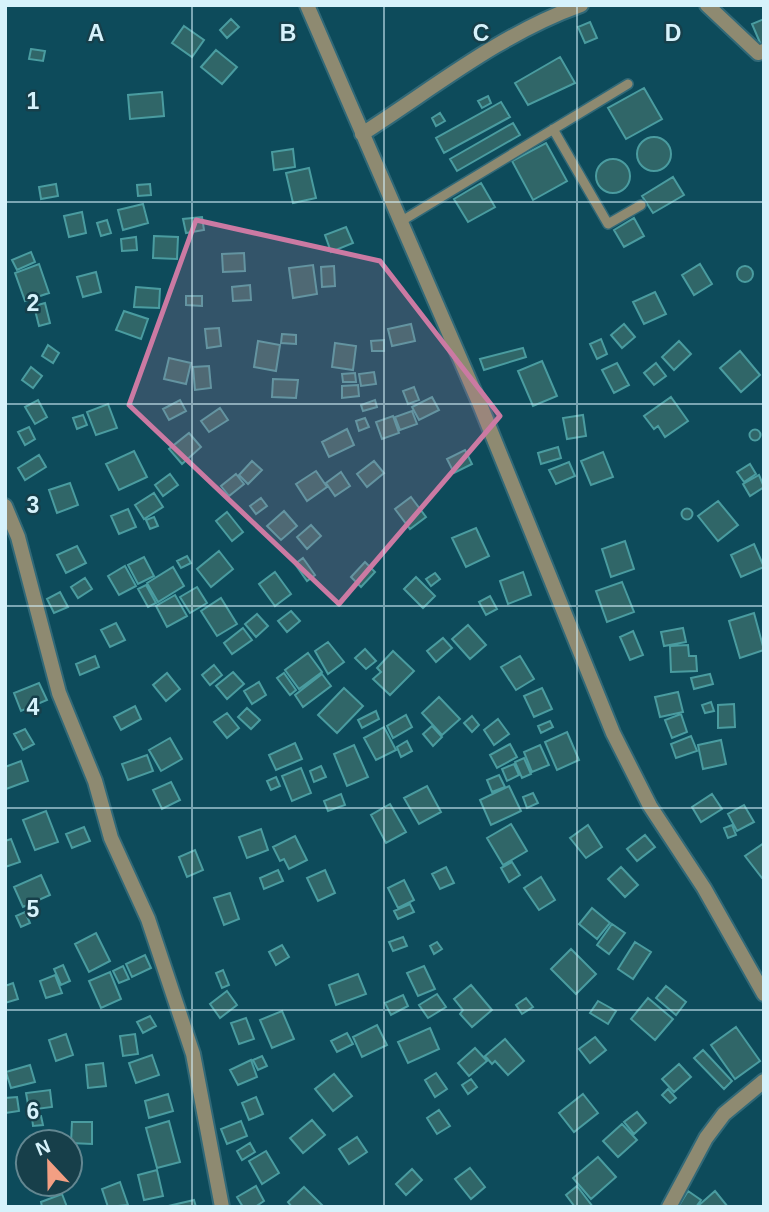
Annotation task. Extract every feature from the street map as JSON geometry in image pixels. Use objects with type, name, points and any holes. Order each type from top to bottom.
[{"type":"street","points":[[307,5],[485,418],[613,733],[650,806],[704,888],[764,994]]},
{"type":"street","points":[[362,134],[461,66],[545,18],[581,5]]},
{"type":"street","points":[[707,5],[758,53],[764,51]]},
{"type":"street","points":[[5,506],[18,537],[59,692],[95,781],[111,838],[148,919],[193,1054],[222,1207]]},
{"type":"street","points":[[669,1207],[706,1139],[724,1114],[764,1081]]},
{"type":"lane","points":[[400,222],[628,84]]},
{"type":"lane","points":[[553,129],[608,224],[641,205]]},
{"type":"highlighted area","points":[[196,220],[380,261],[500,416],[339,604],[129,405]]},
{"type":"building","points":[[231,19],[239,27],[227,38],[220,30]]},
{"type":"building","points":[[764,19],[764,44],[761,45],[752,24]]},
{"type":"building","points":[[590,22],[597,38],[585,43],[578,27]]},
{"type":"building","points":[[184,26],[204,40],[192,57],[172,43]]},
{"type":"building","points":[[31,49],[45,51],[43,61],[29,59]]},
{"type":"building","points":[[216,50],[237,67],[222,84],[201,67]]},
{"type":"building","points":[[560,57],[575,83],[528,105],[515,83]]},
{"type":"building","points":[[644,88],[662,119],[626,139],[608,108]]},
{"type":"building","points":[[162,92],[164,116],[130,119],[128,95]]},
{"type":"building","points":[[488,96],[491,103],[482,108],[478,101]]},
{"type":"building","points":[[501,102],[510,117],[444,153],[436,138]]},
{"type":"building","points":[[440,113],[445,121],[436,126],[432,118]]},
{"type":"building","points":[[513,123],[520,135],[457,171],[450,159]]},
{"type":"building","points":[[654,137],[666,142],[671,154],[666,166],[654,171],[642,166],[637,154],[642,142]]},
{"type":"building","points":[[546,143],[567,181],[533,200],[512,161]]},
{"type":"building","points":[[293,149],[295,167],[274,170],[272,152]]},
{"type":"building","points":[[613,159],[625,164],[630,176],[625,188],[613,193],[601,188],[596,176],[601,164]]},
{"type":"building","points":[[309,168],[316,198],[293,203],[286,173]]},
{"type":"building","points":[[673,177],[684,195],[653,213],[642,196]]},
{"type":"building","points":[[481,183],[495,207],[468,222],[454,199]]},
{"type":"building","points":[[56,184],[58,196],[41,199],[39,187]]},
{"type":"building","points":[[150,184],[151,195],[138,196],[137,185]]},
{"type":"building","points":[[143,204],[148,223],[123,230],[118,210]]},
{"type":"building","points":[[82,212],[86,233],[69,237],[64,216]]},
{"type":"building","points":[[202,217],[204,230],[186,233],[183,219]]},
{"type":"building","points":[[634,218],[644,236],[624,247],[614,230]]},
{"type":"building","points":[[107,220],[111,233],[101,236],[97,223]]},
{"type":"building","points":[[346,227],[353,243],[331,252],[325,235]]},
{"type":"building","points":[[154,236],[178,237],[177,259],[153,258]]},
{"type":"building","points":[[136,237],[137,250],[122,251],[121,239]]},
{"type":"building","points":[[31,252],[35,262],[17,270],[12,260]]},
{"type":"building","points":[[244,253],[245,271],[223,272],[222,254]]},
{"type":"building","points":[[39,264],[49,293],[25,301],[15,273]]},
{"type":"building","points":[[700,264],[712,284],[694,295],[682,275]]},
{"type":"building","points":[[313,265],[317,294],[293,298],[289,268]]},
{"type":"building","points":[[334,266],[335,286],[322,287],[321,267]]},
{"type":"building","points":[[742,266],[748,266],[753,274],[751,280],[742,282],[737,277],[737,271]]},
{"type":"building","points":[[96,272],[101,292],[83,297],[77,277]]},
{"type":"building","points":[[250,285],[251,300],[233,301],[232,287]]},
{"type":"building","points":[[136,287],[160,289],[159,308],[134,307]]},
{"type":"building","points":[[655,292],[666,314],[644,324],[633,302]]},
{"type":"building","points":[[186,296],[202,296],[202,306],[186,305]]},
{"type":"building","points":[[45,303],[50,323],[39,326],[34,306]]},
{"type":"building","points":[[124,311],[148,319],[141,339],[116,330]]},
{"type":"building","points":[[411,324],[415,341],[392,346],[388,329]]},
{"type":"building","points":[[624,324],[635,337],[622,348],[611,335]]},
{"type":"building","points":[[219,328],[221,346],[207,348],[205,329]]},
{"type":"building","points":[[282,334],[296,335],[296,344],[281,343]]},
{"type":"building","points":[[601,339],[607,354],[597,359],[590,344]]},
{"type":"building","points":[[384,340],[384,351],[372,351],[371,341]]},
{"type":"building","points":[[258,341],[280,345],[276,371],[254,367]]},
{"type":"building","points":[[679,341],[691,354],[674,370],[662,357]]},
{"type":"building","points":[[335,343],[356,346],[353,370],[332,367]]},
{"type":"building","points":[[48,345],[59,353],[53,363],[42,356]]},
{"type":"building","points":[[523,348],[526,357],[484,370],[480,359]]},
{"type":"building","points":[[740,351],[760,375],[741,392],[720,368]]},
{"type":"building","points":[[169,358],[191,363],[186,384],[164,379]]},
{"type":"building","points":[[542,361],[557,396],[533,406],[518,371]]},
{"type":"building","points":[[617,363],[629,385],[614,393],[602,370]]},
{"type":"building","points":[[656,363],[666,376],[654,385],[644,373]]},
{"type":"building","points":[[209,366],[211,388],[195,390],[193,367]]},
{"type":"building","points":[[31,367],[42,376],[33,388],[22,380]]},
{"type":"building","points":[[374,372],[376,384],[361,386],[359,374]]},
{"type":"building","points":[[355,373],[356,382],[343,382],[342,374]]},
{"type":"building","points":[[273,379],[298,380],[296,398],[272,397]]},
{"type":"building","points":[[358,385],[359,396],[342,398],[342,386]]},
{"type":"building","points":[[414,387],[419,400],[408,404],[403,391]]},
{"type":"building","points":[[432,397],[439,410],[419,420],[412,407]]},
{"type":"building","points":[[671,397],[688,421],[665,437],[658,426],[654,429],[644,416]]},
{"type":"building","points":[[38,400],[47,417],[35,424],[25,407]]},
{"type":"building","points":[[180,400],[186,411],[169,420],[163,409]]},
{"type":"building","points":[[375,400],[377,407],[363,411],[361,405]]},
{"type":"building","points":[[108,404],[117,428],[96,435],[87,412]]},
{"type":"building","points":[[220,408],[228,420],[209,432],[201,421]]},
{"type":"building","points":[[412,411],[417,424],[400,430],[395,417]]},
{"type":"building","points":[[83,415],[87,425],[77,429],[73,418]]},
{"type":"building","points":[[583,415],[586,436],[567,439],[563,418]]},
{"type":"building","points":[[393,416],[399,433],[382,439],[376,422]]},
{"type":"building","points":[[365,418],[369,427],[359,431],[356,421]]},
{"type":"building","points":[[29,427],[35,439],[25,445],[18,432]]},
{"type":"building","points":[[347,429],[354,445],[329,457],[322,442]]},
{"type":"building","points":[[755,429],[761,435],[755,441],[749,435]]},
{"type":"building","points":[[189,433],[201,447],[182,464],[169,449]]},
{"type":"building","points":[[558,447],[561,458],[541,464],[538,453]]},
{"type":"building","points":[[465,450],[472,464],[454,473],[447,459]]},
{"type":"building","points":[[134,451],[147,477],[119,490],[106,464]]},
{"type":"building","points":[[603,452],[613,477],[591,485],[581,461]]},
{"type":"building","points":[[39,455],[46,467],[25,480],[18,468]]},
{"type":"building","points":[[252,461],[262,470],[248,484],[239,475]]},
{"type":"building","points":[[374,461],[384,473],[367,487],[357,474]]},
{"type":"building","points":[[569,462],[575,476],[556,484],[549,470]]},
{"type":"building","points":[[750,464],[756,474],[744,482],[737,472]]},
{"type":"building","points":[[316,471],[327,487],[307,501],[296,484]]},
{"type":"building","points":[[341,472],[350,486],[335,496],[326,483]]},
{"type":"building","points":[[170,474],[178,485],[163,496],[155,485]]},
{"type":"building","points":[[236,474],[244,484],[229,496],[221,486]]},
{"type":"building","points":[[759,475],[764,487],[750,496],[743,484]]},
{"type":"building","points":[[70,483],[78,505],[57,513],[49,490]]},
{"type":"building","points":[[154,493],[163,507],[144,519],[135,505]]},
{"type":"building","points":[[411,497],[426,517],[410,529],[395,509]]},
{"type":"building","points":[[261,498],[267,506],[256,514],[250,506]]},
{"type":"building","points":[[718,501],[738,525],[718,541],[698,516]]},
{"type":"building","points":[[128,509],[136,527],[119,534],[111,516]]},
{"type":"building","points":[[687,509],[691,510],[691,518],[687,519],[683,518],[682,514],[683,510]]},
{"type":"building","points":[[284,511],[297,526],[281,540],[267,526]]},
{"type":"building","points":[[227,512],[243,532],[232,541],[216,521]]},
{"type":"building","points":[[154,517],[158,526],[150,529],[146,520]]},
{"type":"building","points":[[311,525],[321,536],[307,549],[297,537]]},
{"type":"building","points":[[476,528],[489,556],[466,567],[452,538]]},
{"type":"building","points":[[625,541],[634,569],[611,577],[602,549]]},
{"type":"building","points":[[754,544],[764,567],[741,577],[731,555]]},
{"type":"building","points":[[77,546],[86,563],[66,573],[57,555]]},
{"type":"building","points":[[219,551],[233,569],[211,587],[197,569]]},
{"type":"building","points":[[187,556],[191,563],[181,568],[177,561]]},
{"type":"building","points":[[144,557],[154,576],[138,584],[128,565]]},
{"type":"building","points":[[303,558],[315,575],[307,581],[295,564]]},
{"type":"building","points":[[365,562],[375,572],[361,587],[351,577]]},
{"type":"building","points":[[125,566],[136,586],[119,595],[108,576]]},
{"type":"building","points":[[173,567],[184,586],[158,602],[147,583]]},
{"type":"building","points":[[275,572],[291,594],[275,606],[259,584]]},
{"type":"building","points":[[523,572],[531,595],[508,604],[500,581]]},
{"type":"building","points":[[435,573],[440,579],[431,586],[426,579]]},
{"type":"building","points":[[416,577],[435,596],[423,608],[404,589]]},
{"type":"building","points":[[85,578],[92,589],[78,598],[71,587]]},
{"type":"building","points":[[622,582],[634,612],[607,622],[596,591]]},
{"type":"building","points":[[146,585],[156,603],[148,607],[138,589]]},
{"type":"building","points":[[197,587],[207,603],[190,613],[180,597]]},
{"type":"building","points":[[60,592],[68,607],[54,613],[47,599]]},
{"type":"building","points":[[175,595],[187,616],[167,627],[156,606]]},
{"type":"building","points":[[490,596],[497,609],[486,615],[479,602]]},
{"type":"building","points":[[221,598],[237,624],[217,636],[201,611]]},
{"type":"building","points":[[291,611],[300,621],[287,632],[278,621]]},
{"type":"building","points":[[754,613],[764,650],[740,658],[729,621]]},
{"type":"building","points":[[257,614],[268,626],[256,637],[245,624]]},
{"type":"building","points":[[116,623],[125,640],[110,647],[101,630]]},
{"type":"building","points":[[468,625],[486,645],[470,659],[452,639]]},
{"type":"building","points":[[243,628],[252,640],[232,654],[224,643]]},
{"type":"building","points":[[683,628],[686,642],[664,646],[661,632]]},
{"type":"building","points":[[633,631],[643,655],[630,660],[620,637]]},
{"type":"building","points":[[443,638],[452,648],[436,662],[427,651]]},
{"type":"building","points":[[328,642],[344,662],[328,674],[315,651]]},
{"type":"building","points":[[688,645],[689,656],[696,656],[697,671],[671,672],[670,646]]},
{"type":"building","points":[[365,649],[376,661],[366,669],[355,658]]},
{"type":"building","points":[[393,651],[414,671],[390,695],[373,679],[381,672],[377,668]]},
{"type":"building","points":[[308,653],[322,672],[299,689],[285,670]]},
{"type":"building","points":[[95,656],[99,667],[80,675],[76,664]]},
{"type":"building","points":[[520,656],[534,679],[516,690],[501,667]]},
{"type":"building","points":[[214,665],[222,675],[210,685],[202,675]]},
{"type":"building","points":[[233,672],[244,684],[227,699],[216,686]]},
{"type":"building","points":[[167,673],[180,689],[166,701],[153,685]]},
{"type":"building","points":[[284,673],[296,690],[290,695],[277,678]]},
{"type":"building","points":[[322,674],[331,686],[303,707],[295,695]]},
{"type":"building","points":[[710,674],[713,684],[694,689],[691,678]]},
{"type":"building","points":[[259,682],[266,695],[252,704],[244,691]]},
{"type":"building","points":[[39,683],[47,700],[21,711],[14,693]]},
{"type":"building","points":[[344,688],[363,706],[337,733],[318,715]]},
{"type":"building","points":[[542,688],[552,709],[534,717],[524,696]]},
{"type":"building","points":[[678,692],[683,712],[660,717],[655,697]]},
{"type":"building","points":[[439,697],[460,719],[442,735],[422,713]]},
{"type":"building","points":[[711,702],[714,711],[705,713],[702,705]]},
{"type":"building","points":[[734,704],[735,727],[718,728],[718,705]]},
{"type":"building","points":[[135,706],[141,719],[121,730],[114,717]]},
{"type":"building","points":[[247,708],[260,720],[251,729],[238,717]]},
{"type":"building","points":[[376,711],[379,719],[362,728],[358,720]]},
{"type":"building","points":[[227,713],[239,728],[227,738],[214,722]]},
{"type":"building","points":[[681,714],[687,732],[672,738],[665,720]]},
{"type":"building","points":[[406,715],[412,727],[393,738],[387,726]]},
{"type":"building","points":[[472,716],[479,725],[472,732],[464,723]]},
{"type":"building","points":[[498,719],[509,734],[494,745],[484,730]]},
{"type":"building","points":[[550,721],[553,727],[541,733],[538,726]]},
{"type":"building","points":[[432,726],[442,737],[433,746],[423,734]]},
{"type":"building","points":[[384,727],[396,750],[376,760],[364,738]]},
{"type":"building","points":[[25,729],[34,744],[23,750],[14,734]]},
{"type":"building","points":[[567,732],[579,760],[557,770],[545,742]]},
{"type":"building","points":[[691,736],[697,751],[676,758],[671,744]]},
{"type":"building","points":[[170,738],[182,759],[161,771],[149,750]]},
{"type":"building","points":[[721,740],[726,764],[703,769],[698,745]]},
{"type":"building","points":[[407,741],[412,751],[401,757],[397,747]]},
{"type":"building","points":[[295,743],[302,759],[276,770],[269,755]]},
{"type":"building","points":[[510,744],[517,757],[497,768],[490,755]]},
{"type":"building","points":[[354,745],[368,777],[347,786],[334,754]]},
{"type":"building","points":[[540,745],[549,765],[532,772],[524,752]]},
{"type":"building","points":[[147,755],[153,771],[128,780],[122,764]]},
{"type":"building","points":[[524,758],[531,774],[522,778],[515,762]]},
{"type":"building","points":[[21,761],[28,781],[6,789],[5,767]]},
{"type":"building","points":[[514,764],[519,775],[507,781],[502,769]]},
{"type":"building","points":[[321,766],[326,777],[314,782],[310,771]]},
{"type":"building","points":[[301,768],[311,793],[292,801],[282,776]]},
{"type":"building","points":[[499,775],[505,787],[492,792],[487,780]]},
{"type":"building","points":[[276,777],[280,786],[271,790],[267,781]]},
{"type":"building","points":[[171,782],[180,800],[162,809],[153,790]]},
{"type":"building","points":[[427,786],[441,812],[419,824],[404,798]]},
{"type":"building","points":[[509,786],[521,811],[491,825],[480,800]]},
{"type":"building","points":[[533,793],[538,803],[527,808],[523,797]]},
{"type":"building","points":[[341,794],[345,805],[328,811],[324,801]]},
{"type":"building","points":[[712,794],[722,809],[701,822],[692,807]]},
{"type":"building","points":[[390,804],[406,832],[386,843],[371,815]]},
{"type":"building","points":[[744,805],[754,822],[737,831],[728,814]]},
{"type":"building","points":[[46,811],[58,842],[35,850],[23,820]]},
{"type":"building","points":[[511,824],[527,851],[503,865],[487,838]]},
{"type":"building","points":[[588,825],[602,847],[586,858],[570,838]]},
{"type":"building","points":[[732,825],[736,835],[728,838],[724,828]]},
{"type":"building","points":[[84,827],[90,841],[72,848],[66,834]]},
{"type":"building","points":[[261,829],[268,850],[247,858],[239,837]]},
{"type":"building","points":[[645,835],[655,847],[637,861],[627,849]]},
{"type":"building","points":[[295,836],[307,860],[289,869],[284,859],[280,861],[273,847]]},
{"type":"building","points":[[11,839],[20,862],[5,867],[5,841]]},
{"type":"building","points":[[764,843],[764,877],[762,878],[745,856]]},
{"type":"building","points":[[195,850],[203,870],[187,877],[179,857]]},
{"type":"building","points":[[512,862],[520,875],[509,882],[501,868]]},
{"type":"building","points":[[446,867],[454,883],[440,889],[432,874]]},
{"type":"building","points":[[621,867],[638,885],[625,897],[608,879]]},
{"type":"building","points":[[278,870],[283,881],[264,889],[260,878]]},
{"type":"building","points":[[325,870],[335,893],[318,901],[307,878]]},
{"type":"building","points":[[41,875],[50,895],[23,907],[14,887]]},
{"type":"building","points":[[541,877],[555,900],[539,910],[524,888]]},
{"type":"building","points":[[404,880],[414,900],[398,908],[388,888]]},
{"type":"building","points":[[230,893],[239,919],[224,925],[214,898]]},
{"type":"building","points":[[410,904],[414,912],[398,919],[394,911]]},
{"type":"building","points":[[592,908],[610,923],[597,939],[579,924]]},
{"type":"building","points":[[25,912],[30,923],[21,927],[16,916]]},
{"type":"building","points":[[612,924],[625,933],[609,954],[597,945]]},
{"type":"building","points":[[96,933],[110,961],[89,972],[75,944]]},
{"type":"building","points":[[403,937],[407,946],[393,951],[389,942]]},
{"type":"building","points":[[437,942],[442,949],[434,954],[430,946]]},
{"type":"building","points":[[635,942],[651,952],[633,979],[618,969]]},
{"type":"building","points":[[282,945],[289,957],[276,965],[269,952]]},
{"type":"building","points":[[571,949],[596,974],[576,994],[551,969]]},
{"type":"building","points":[[145,955],[151,968],[132,977],[126,964]]},
{"type":"building","points":[[63,965],[70,981],[61,985],[54,969]]},
{"type":"building","points":[[123,966],[129,979],[119,983],[113,971]]},
{"type":"building","points":[[424,966],[435,989],[418,996],[407,973]]},
{"type":"building","points":[[223,970],[229,985],[222,988],[216,973]]},
{"type":"building","points":[[110,972],[121,999],[101,1008],[89,981]]},
{"type":"building","points":[[358,974],[366,994],[336,1005],[329,985]]},
{"type":"building","points":[[55,975],[62,993],[46,998],[40,981]]},
{"type":"building","points":[[13,983],[18,999],[5,1003],[5,986]]},
{"type":"building","points":[[471,985],[492,1010],[472,1027],[460,1014],[463,1010],[454,999]]},
{"type":"building","points":[[666,986],[686,1002],[676,1015],[656,998]]},
{"type":"building","points":[[227,991],[237,1005],[220,1018],[210,1004]]},
{"type":"building","points":[[437,994],[446,1007],[428,1018],[419,1005]]},
{"type":"building","points":[[403,995],[408,1006],[391,1015],[385,1003]]},
{"type":"building","points":[[526,998],[533,1007],[522,1014],[516,1005]]},
{"type":"building","points":[[648,998],[673,1019],[655,1040],[631,1019]]},
{"type":"building","points":[[598,1001],[616,1011],[608,1024],[590,1013]]},
{"type":"building","points":[[282,1011],[294,1039],[272,1048],[260,1020]]},
{"type":"building","points":[[150,1016],[156,1026],[143,1033],[137,1022]]},
{"type":"building","points":[[246,1018],[254,1039],[239,1044],[231,1023]]},
{"type":"building","points":[[377,1025],[387,1045],[362,1057],[353,1037]]},
{"type":"building","points":[[736,1027],[760,1061],[735,1079],[711,1045]]},
{"type":"building","points":[[430,1028],[439,1049],[408,1063],[398,1042]]},
{"type":"building","points":[[347,1033],[353,1044],[337,1052],[331,1041]]},
{"type":"building","points":[[66,1034],[73,1055],[56,1061],[49,1040]]},
{"type":"building","points":[[135,1034],[138,1054],[123,1056],[120,1036]]},
{"type":"building","points":[[595,1037],[606,1050],[590,1063],[579,1049]]},
{"type":"building","points":[[505,1039],[524,1061],[508,1075],[495,1061],[492,1064],[485,1056]]},
{"type":"building","points":[[475,1048],[487,1061],[469,1076],[458,1063]]},
{"type":"building","points":[[703,1050],[732,1081],[724,1089],[694,1058]]},
{"type":"building","points":[[152,1055],[159,1075],[136,1083],[129,1063]]},
{"type":"building","points":[[262,1056],[267,1066],[258,1070],[253,1060]]},
{"type":"building","points":[[251,1060],[257,1077],[238,1085],[230,1070]]},
{"type":"building","points":[[103,1063],[106,1086],[88,1088],[86,1065]]},
{"type":"building","points":[[679,1064],[691,1077],[674,1092],[662,1079]]},
{"type":"building","points":[[30,1065],[35,1082],[11,1088],[6,1072]]},
{"type":"building","points":[[436,1073],[447,1089],[435,1097],[425,1080]]},
{"type":"building","points":[[334,1074],[352,1096],[333,1111],[315,1089]]},
{"type":"building","points":[[471,1079],[477,1087],[468,1094],[462,1085]]},
{"type":"building","points":[[668,1089],[676,1098],[670,1103],[662,1095]]},
{"type":"building","points":[[50,1090],[52,1107],[29,1110],[26,1093]]},
{"type":"building","points":[[168,1094],[173,1111],[149,1118],[145,1101]]},
{"type":"building","points":[[583,1094],[598,1113],[574,1132],[559,1113]]},
{"type":"building","points":[[17,1097],[19,1111],[5,1113],[5,1098]]},
{"type":"building","points":[[256,1097],[263,1114],[249,1120],[242,1103]]},
{"type":"building","points":[[439,1110],[450,1126],[437,1134],[427,1118]]},
{"type":"building","points":[[637,1112],[646,1123],[634,1134],[624,1122]]},
{"type":"building","points":[[41,1116],[43,1125],[33,1126],[32,1117]]},
{"type":"building","points":[[312,1120],[325,1135],[303,1153],[290,1138]]},
{"type":"building","points":[[169,1121],[180,1162],[157,1168],[146,1128]]},
{"type":"building","points":[[241,1121],[247,1136],[227,1144],[221,1129]]},
{"type":"building","points":[[72,1122],[92,1122],[92,1144],[84,1144],[84,1128],[72,1128]]},
{"type":"building","points":[[622,1124],[637,1140],[618,1157],[603,1141]]},
{"type":"building","points":[[357,1137],[367,1152],[349,1164],[339,1149]]},
{"type":"building","points":[[250,1143],[255,1152],[242,1160],[237,1151]]},
{"type":"building","points":[[266,1151],[279,1173],[262,1184],[249,1161]]},
{"type":"building","points":[[598,1157],[616,1177],[591,1199],[573,1178]]},
{"type":"building","points":[[470,1168],[485,1187],[471,1199],[455,1179]]},
{"type":"building","points":[[412,1169],[422,1180],[406,1195],[396,1184]]},
{"type":"building","points":[[157,1170],[163,1196],[144,1200],[138,1175]]},
{"type":"building","points":[[120,1182],[128,1205],[108,1207],[102,1189]]},
{"type":"building","points":[[256,1186],[264,1201],[255,1207],[243,1207],[237,1197]]},
{"type":"building","points":[[577,1186],[593,1207],[575,1207],[566,1195]]},
{"type":"building","points":[[304,1187],[322,1207],[292,1207],[288,1202]]},
{"type":"building","points":[[688,1191],[701,1200],[696,1207],[678,1207]]},
{"type":"building","points":[[715,1191],[728,1207],[698,1206]]},
{"type":"building","points":[[52,1198],[64,1198],[67,1207],[42,1207],[41,1202]]},
{"type":"building","points":[[194,1200],[196,1207],[164,1207]]}]
